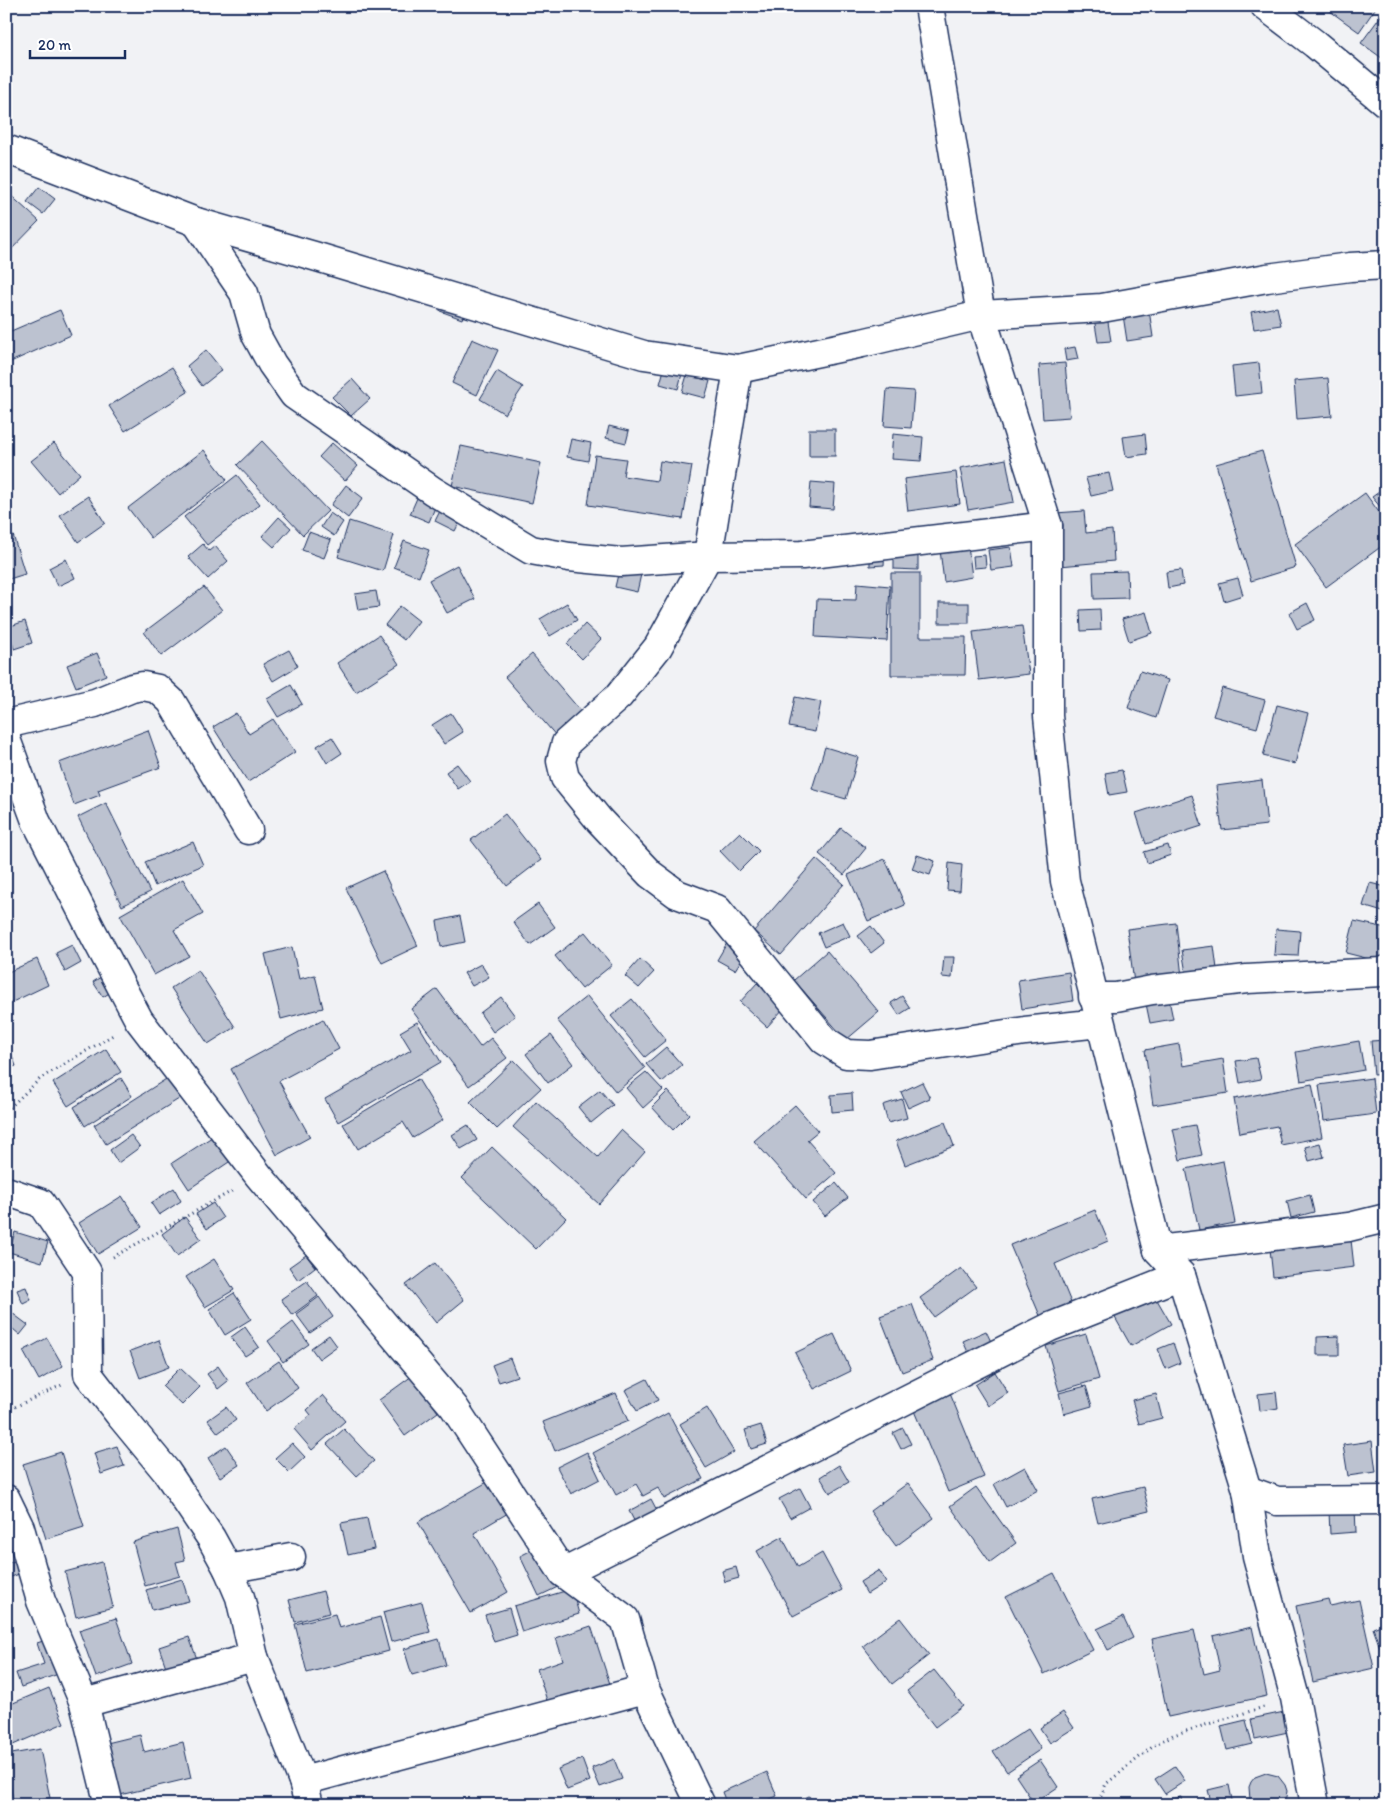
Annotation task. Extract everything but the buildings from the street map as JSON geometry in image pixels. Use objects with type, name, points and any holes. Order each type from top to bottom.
[{"type":"street","points":[[929,6],[981,315],[1048,526],[1049,725],[1065,881],[1158,1250],[1181,1275],[1247,1490],[1257,1556],[1295,1698],[1315,1805]]},
{"type":"street","points":[[1265,6],[1315,44],[1386,103]]},
{"type":"street","points":[[6,149],[196,222],[644,354],[738,368],[862,343],[981,315],[1102,308],[1267,278],[1350,267],[1386,265]]},
{"type":"street","points":[[196,222],[244,293],[256,335],[272,364],[294,395],[433,491],[532,550],[569,557],[622,562],[708,556],[802,555],[1048,526]]},
{"type":"street","points":[[738,368],[708,556],[658,647],[619,696],[566,743],[561,761],[565,778],[599,820],[650,874],[678,894],[717,909],[824,1040],[846,1054],[870,1055],[1026,1031],[1100,1023]]},
{"type":"street","points":[[6,724],[95,703],[132,688],[143,686],[158,689],[171,701],[248,830]]},
{"type":"street","points":[[6,738],[36,821],[139,1020],[259,1176],[454,1407],[563,1573],[625,1619],[645,1689],[701,1805]]},
{"type":"street","points":[[1093,997],[1116,997],[1152,990],[1247,979],[1382,972],[1386,970]]},
{"type":"street","points":[[6,1191],[41,1202],[87,1272],[88,1374],[166,1471],[210,1538],[228,1570],[240,1597],[254,1657],[306,1793],[645,1689]]},
{"type":"street","points":[[1158,1250],[1348,1226],[1386,1218]]},
{"type":"street","points":[[563,1573],[1050,1327],[1181,1275]]},
{"type":"street","points":[[1247,1490],[1277,1501],[1386,1500]]},
{"type":"street","points":[[6,1499],[20,1528],[41,1601],[84,1703],[109,1805]]},
{"type":"street","points":[[228,1570],[290,1557]]},
{"type":"street","points":[[84,1703],[254,1657]]},
{"type":"path","points":[[6,1110],[40,1078],[139,1020]]},
{"type":"path","points":[[87,1272],[259,1176]]},
{"type":"path","points":[[6,1411],[88,1374]]},
{"type":"path","points":[[1098,1805],[1106,1784],[1165,1739],[1295,1698]]}]
